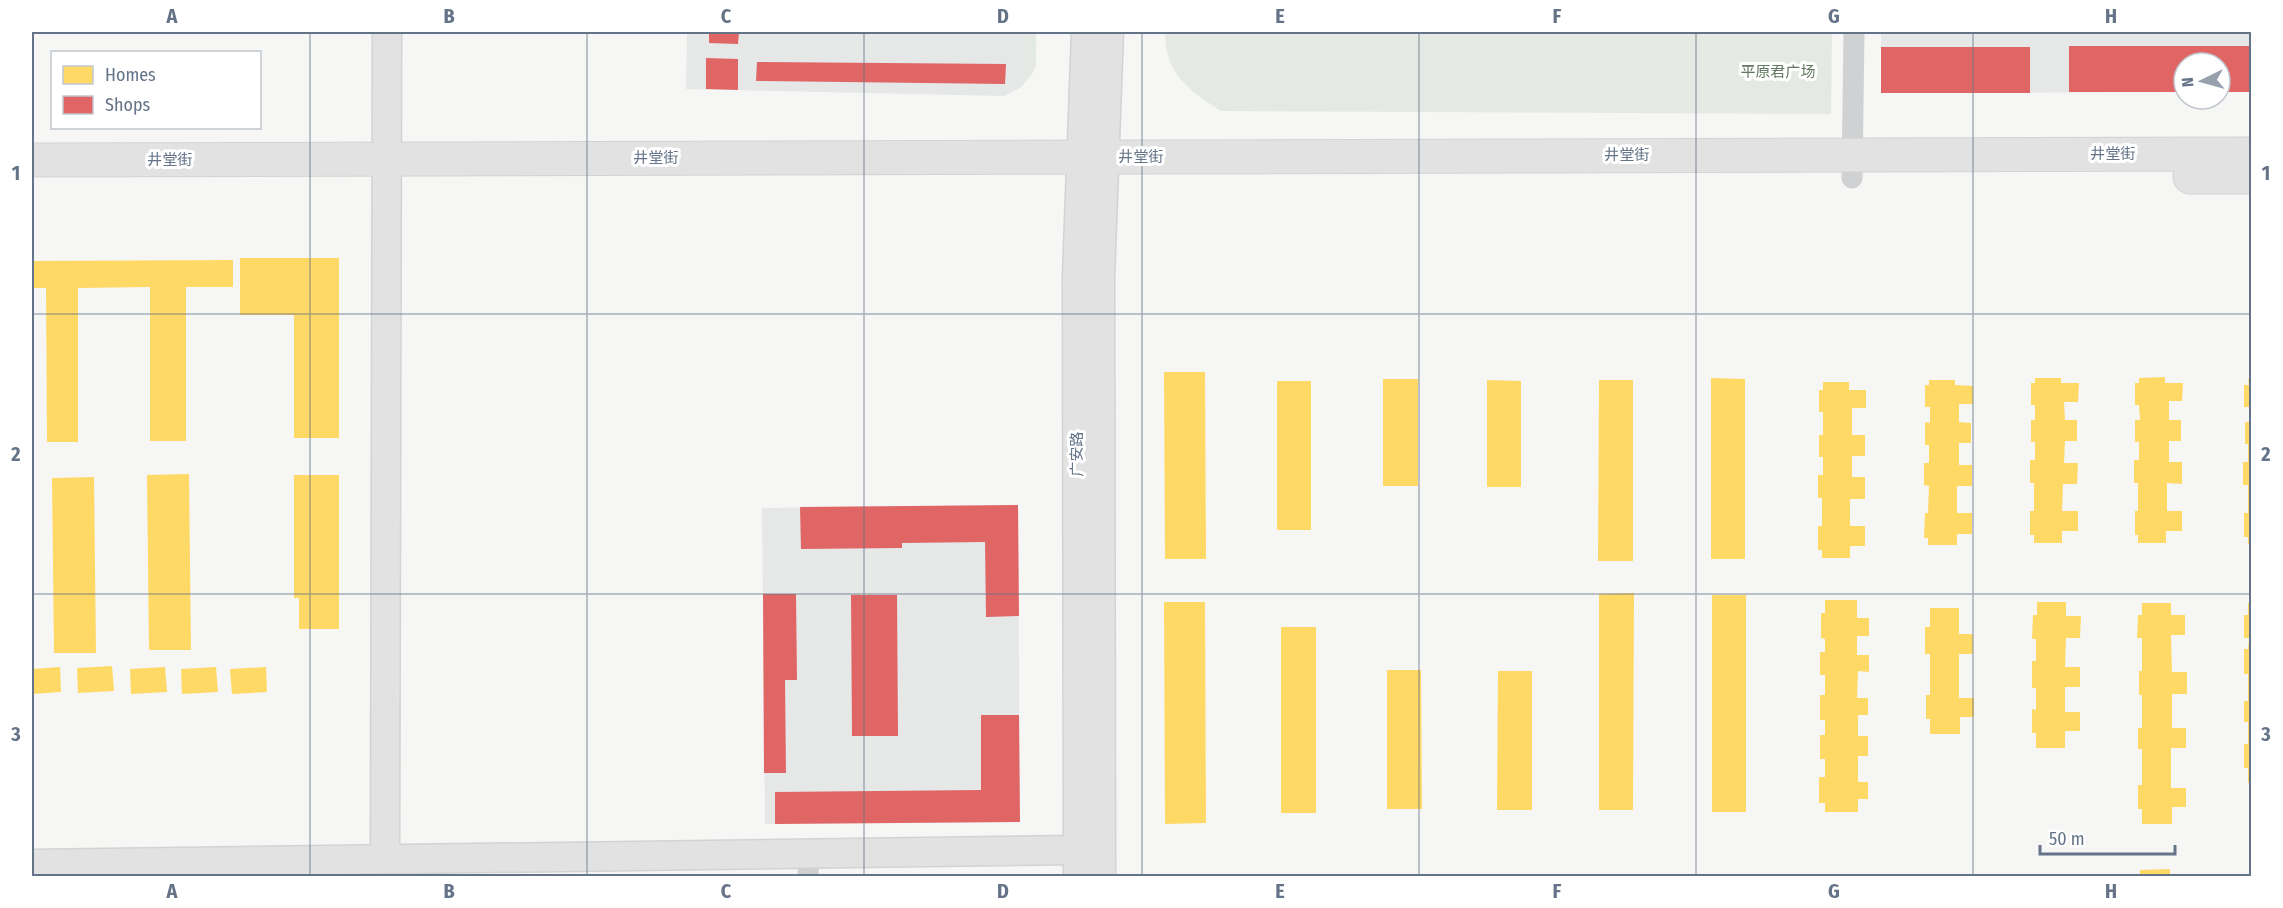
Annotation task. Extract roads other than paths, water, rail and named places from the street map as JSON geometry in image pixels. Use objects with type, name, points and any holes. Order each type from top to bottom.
[{"type":"main road","name":"井堂街","points":[[32,160],[386,170],[1853,166],[2252,154]]},
{"type":"main road","name":"井堂街","points":[[1853,166],[2252,177]]},
{"type":"main road","name":"井堂街","points":[[32,183],[386,170]]},
{"type":"street","points":[[385,859],[387,32]]},
{"type":"street","name":"广安路","points":[[1086,32],[1100,277],[1101,876]]},
{"type":"street","name":"广安路","points":[[1078,863],[1077,288],[1109,32]]},
{"type":"street","points":[[1853,166],[1854,32]]},
{"type":"street","points":[[32,864],[385,859],[809,865],[1078,863]]},
{"type":"park label","name":"平原君广场","points":[[1778,72]]}]
